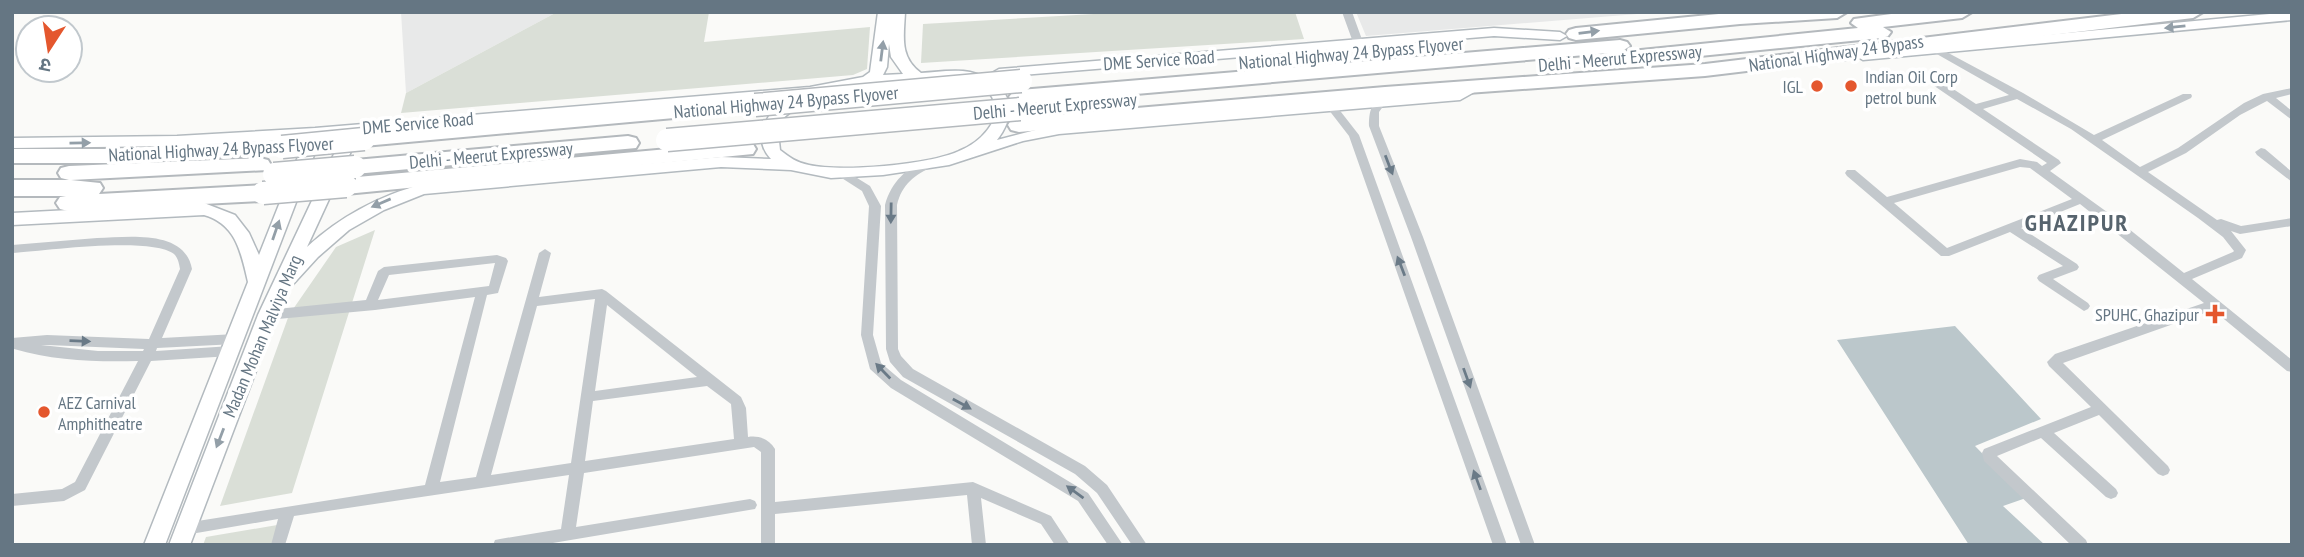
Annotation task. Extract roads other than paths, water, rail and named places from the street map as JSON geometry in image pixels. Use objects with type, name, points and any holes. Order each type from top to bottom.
[{"type":"highway","points":[[1560,36],[1740,18],[1837,12]]},
{"type":"highway","name":"Delhi - Meerut Expressway","points":[[12,188],[94,188],[358,161],[1273,81],[1735,48],[1962,12]]},
{"type":"highway","name":"Delhi - Meerut Expressway","points":[[1898,24],[2098,12]]},
{"type":"highway","name":"National Highway 24 Bypass","points":[[1383,97],[1478,86],[1705,70],[2193,12]]},
{"type":"highway","points":[[1618,29],[1673,32],[1898,24]]},
{"type":"highway","points":[[1611,75],[1898,24]]},
{"type":"highway","name":"National Highway 24 Bypass Flyover","points":[[12,156],[114,156],[282,147],[1560,36]]},
{"type":"highway","points":[[12,205],[123,202],[263,193],[1383,97]]},
{"type":"highway","name":"Delhi - Meerut Expressway","points":[[12,172],[277,169]]},
{"type":"main road","points":[[864,83],[876,75],[880,67],[885,12]]},
{"type":"main road","points":[[898,12],[896,53],[900,65],[918,78]]},
{"type":"main road","points":[[1740,18],[1781,12]]},
{"type":"main road","points":[[1818,58],[1939,51],[2292,16]]},
{"type":"main road","name":"DME Service Road","points":[[12,143],[177,141],[315,133],[918,78],[1493,32],[1560,36]]},
{"type":"main road","points":[[960,158],[986,142],[1003,121],[1003,103],[997,89],[982,80],[967,76]]},
{"type":"main road","points":[[788,166],[771,148],[770,126],[787,103],[806,93],[824,88]]},
{"type":"main road","points":[[280,288],[312,250],[349,219],[379,203],[423,189],[721,162],[753,162],[804,170],[841,172],[960,158],[1020,137],[1059,129],[1330,105],[1383,97]]},
{"type":"main road","name":"Madan Mohan Malviya Marg","points":[[182,537],[267,316],[353,129]]},
{"type":"main road","name":"Madan Mohan Malviya Marg","points":[[157,537],[315,133]]},
{"type":"main road","points":[[12,219],[192,209],[220,212],[233,222],[247,242],[257,285]]},
{"type":"street","points":[[1347,12],[1359,44]]},
{"type":"street","points":[[1939,51],[2075,127],[2227,234],[2240,250],[2238,256],[2183,278]]},
{"type":"street","points":[[1931,79],[2055,163],[2042,171]]},
{"type":"street","points":[[2139,172],[2185,149],[2242,107],[2267,96],[2292,91]]},
{"type":"street","points":[[1975,108],[2019,95]]},
{"type":"street","points":[[2093,140],[2187,96]]},
{"type":"street","points":[[2267,96],[2292,117]]},
{"type":"street","points":[[1383,97],[1374,112],[1374,126],[1528,545]]},
{"type":"street","points":[[1330,105],[1354,135],[1500,545]]},
{"type":"street","points":[[2261,152],[2292,178]]},
{"type":"street","points":[[929,163],[902,180],[892,197],[892,327],[895,358],[908,373],[1080,470],[1102,489],[1140,545]]},
{"type":"street","points":[[1885,202],[2020,163],[2033,165],[2082,199],[2292,367]]},
{"type":"street","points":[[841,172],[859,181],[875,206],[867,335],[875,365],[896,384],[1083,497],[1116,545]]},
{"type":"street","points":[[1851,173],[1945,253],[2082,199]]},
{"type":"street","points":[[2159,179],[2233,229],[2292,222]]},
{"type":"street","points":[[2011,227],[2073,267],[2043,278],[2084,306]]},
{"type":"street","points":[[12,249],[126,242],[156,243],[176,249],[184,259],[186,269],[154,343],[80,486],[64,495],[12,500]]},
{"type":"street","points":[[482,482],[545,253]]},
{"type":"street","points":[[267,316],[482,292],[495,289],[501,260],[384,271],[380,275],[372,304]]},
{"type":"street","points":[[431,489],[482,292]]},
{"type":"street","points":[[532,302],[602,294],[738,404],[741,443]]},
{"type":"street","points":[[568,534],[602,294]]},
{"type":"street","points":[[2163,470],[2054,362],[2215,304]]},
{"type":"street","points":[[867,335],[892,327]]},
{"type":"street","points":[[12,344],[47,340],[233,345]]},
{"type":"street","points":[[12,344],[40,351],[147,357],[233,345]]},
{"type":"street","points":[[587,397],[711,380]]},
{"type":"street","points":[[2081,545],[1989,457],[1992,451],[2101,409]]},
{"type":"street","points":[[2042,431],[2111,494]]},
{"type":"street","points":[[182,537],[288,510],[761,442],[768,449],[768,545]]},
{"type":"street","points":[[768,509],[972,488],[1046,520],[1063,545]]},
{"type":"street","points":[[972,488],[979,545]]},
{"type":"street","points":[[500,545],[537,542],[568,534],[590,538],[750,505]]},
{"type":"street","points":[[278,545],[288,510]]},
{"type":"street","points":[[147,545],[157,537]]},
{"type":"place","name":"IGL","points":[[1817,86]]},
{"type":"place","name":"Indian Oil Corp petrol bunk","points":[[1851,86]]},
{"type":"place","name":"SPUHC, Ghazipur","points":[[2215,314]]},
{"type":"place","name":"AEZ Carnival Amphitheatre","points":[[44,412]]},
{"type":"district","name":"GHAZIPUR","points":[[2077,222]]}]
